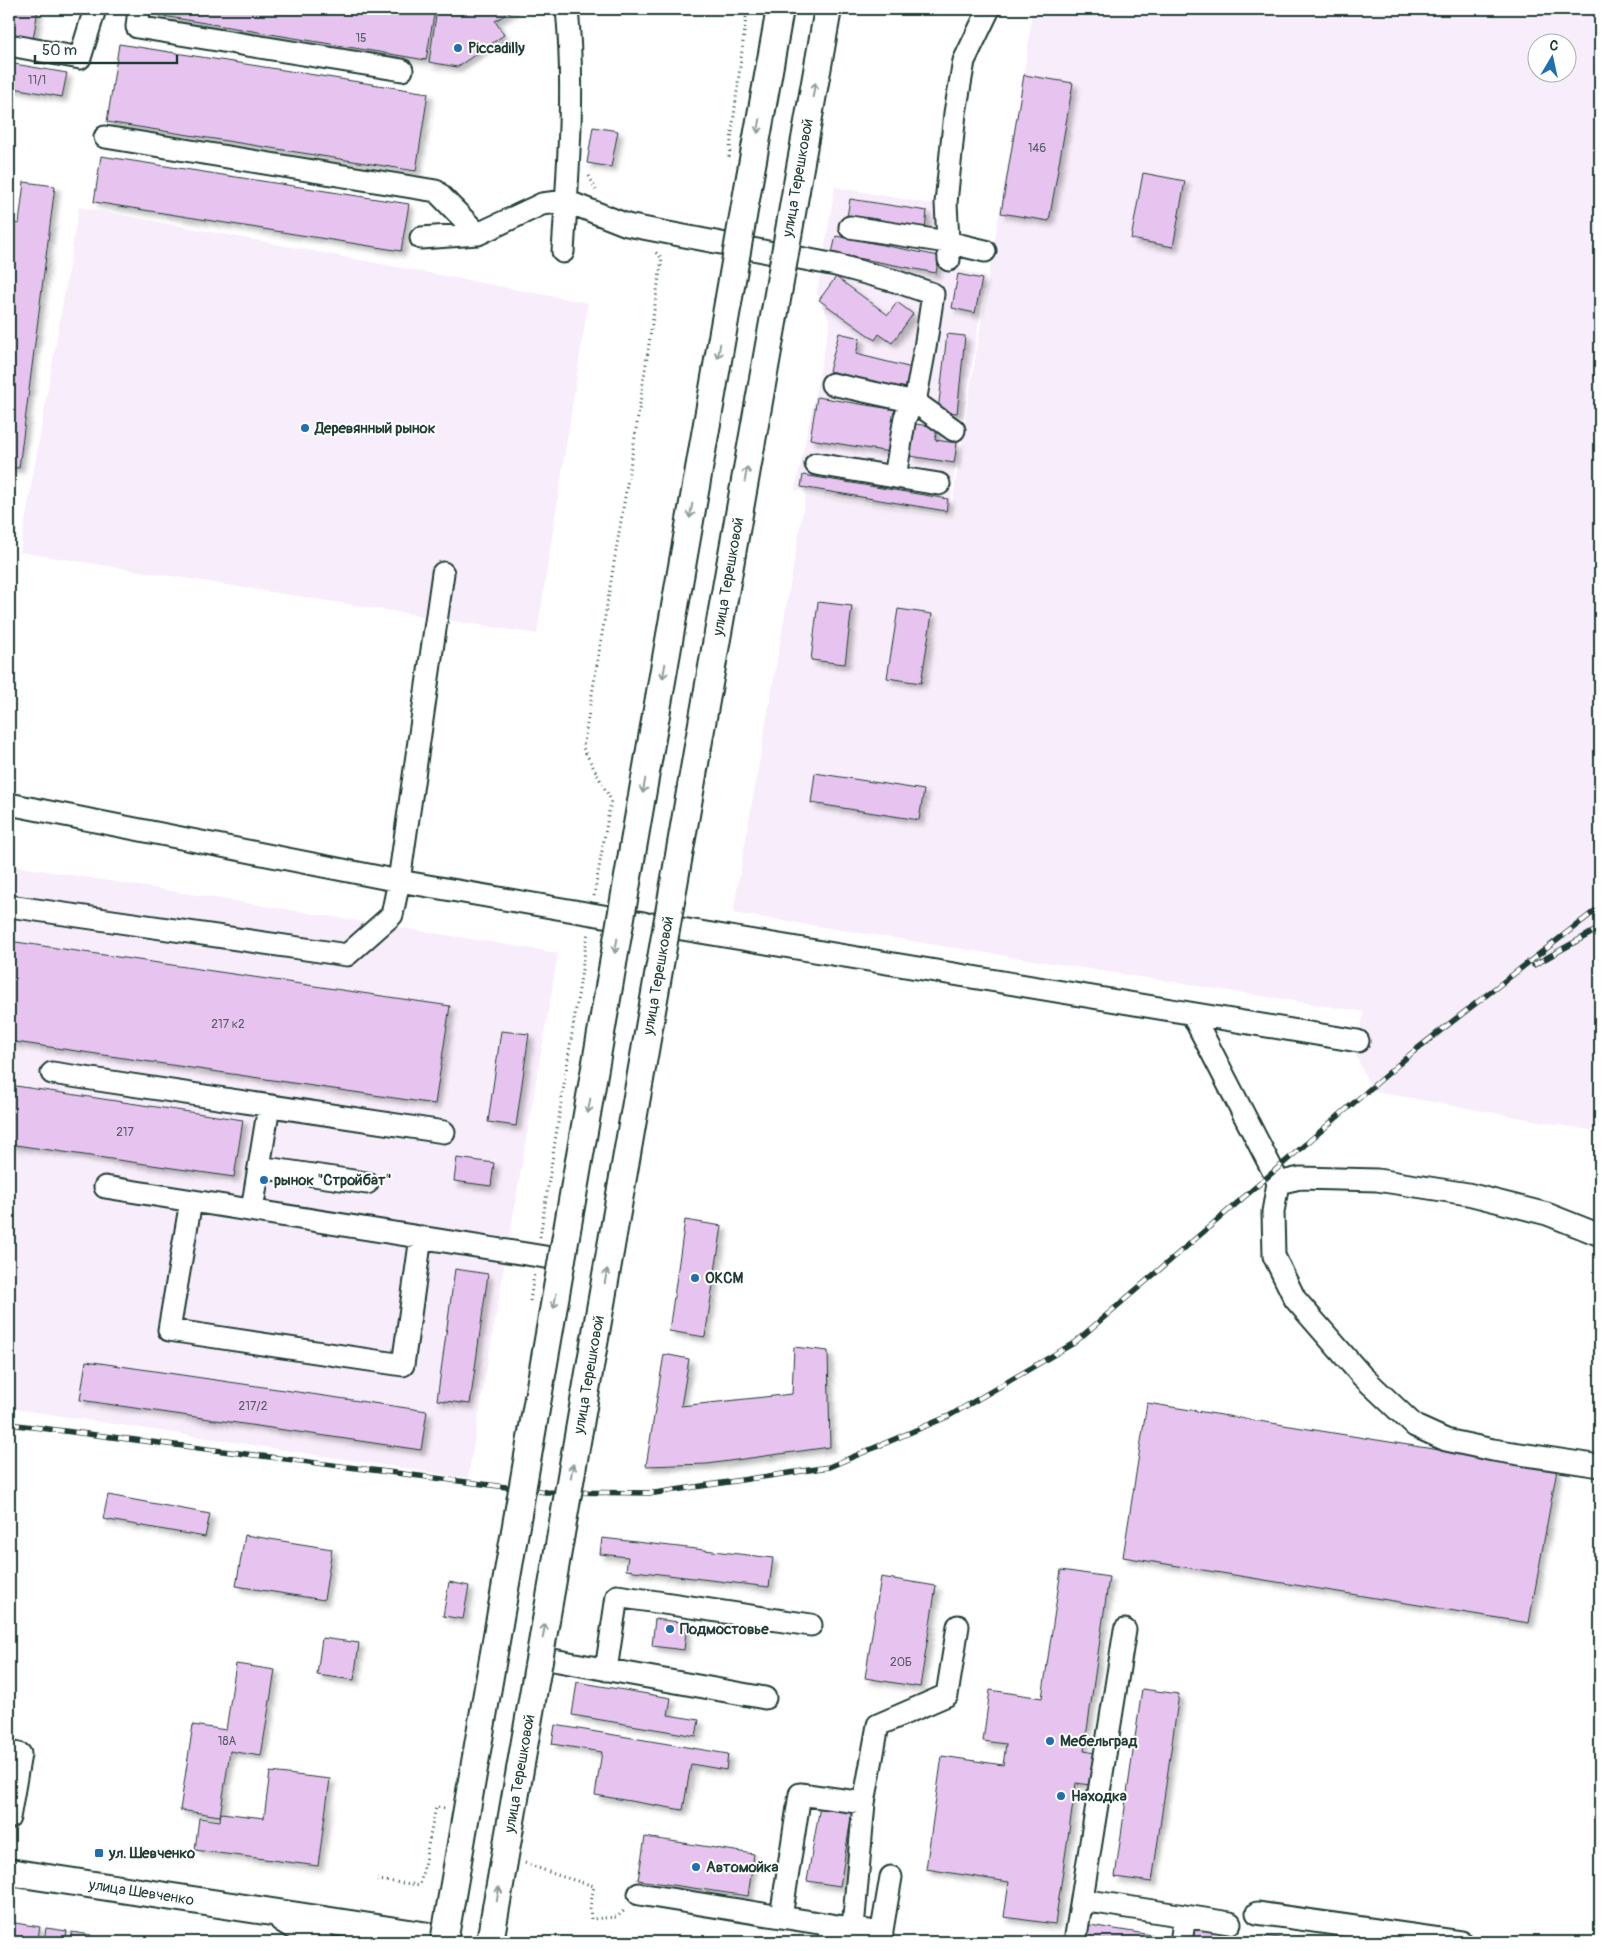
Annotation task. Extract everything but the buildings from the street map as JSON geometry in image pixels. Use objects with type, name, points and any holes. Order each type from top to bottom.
[{"type":"main road","points":[[444,1942],[780,9]]},
{"type":"main road","name":"улица Терешковой","points":[[490,1942],[828,9]]},
{"type":"main road","name":"улица Шевченко","points":[[9,1872],[274,1913],[348,1934],[467,1942]]},
{"type":"main road","name":"улица Шевченко","points":[[274,1913],[320,1942]]},
{"type":"lane","points":[[9,45],[80,58],[96,9]]},
{"type":"lane","points":[[139,9],[136,27],[402,70]]},
{"type":"lane","points":[[563,252],[570,41],[567,9]]},
{"type":"lane","points":[[948,251],[946,203],[955,113],[964,61],[989,9]]},
{"type":"lane","points":[[105,137],[436,191],[478,234]]},
{"type":"lane","points":[[421,238],[478,234],[542,204],[566,201],[627,225],[836,265],[895,281],[933,294],[915,402],[905,416],[895,476]]},
{"type":"lane","points":[[850,227],[948,251],[985,251]]},
{"type":"lane","points":[[832,384],[915,402],[954,430]]},
{"type":"lane","points":[[816,464],[939,484]]},
{"type":"lane","points":[[9,906],[347,955],[392,915],[399,881],[443,573]]},
{"type":"lane","points":[[9,804],[399,881],[1358,1041]]},
{"type":"lane","points":[[467,1942],[644,922]]},
{"type":"lane","points":[[1192,1014],[1274,1171],[1278,1183],[1273,1212],[1274,1256],[1295,1299],[1362,1376],[1415,1426],[1446,1440],[1600,1466]]},
{"type":"lane","points":[[52,1073],[444,1132]]},
{"type":"lane","points":[[252,1210],[268,1106]]},
{"type":"lane","points":[[259,1167],[367,1183]]},
{"type":"lane","points":[[1278,1183],[1300,1178],[1377,1180],[1468,1194],[1547,1214],[1600,1235]]},
{"type":"lane","points":[[105,1187],[586,1263]]},
{"type":"lane","points":[[191,1200],[169,1330],[403,1365],[421,1237]]},
{"type":"lane","points":[[606,1670],[617,1596],[811,1625]]},
{"type":"lane","points":[[854,1928],[864,1803],[878,1725],[947,1695],[958,1626]]},
{"type":"lane","points":[[1075,1942],[1125,1630]]},
{"type":"lane","points":[[517,1654],[765,1698]]},
{"type":"lane","points":[[9,1752],[20,1754],[9,1818]]},
{"type":"lane","points":[[781,1917],[800,1794],[864,1803]]},
{"type":"lane","points":[[639,1894],[781,1917],[830,1933],[854,1928],[881,1938],[891,1878]]},
{"type":"lane","points":[[1082,1900],[1230,1923]]},
{"type":"lane","points":[[1257,1913],[1461,1942]]},
{"type":"lane","points":[[1181,1942],[1186,1916]]},
{"type":"path","points":[[728,161],[747,9]]},
{"type":"path","points":[[586,171],[594,188],[601,196]]},
{"type":"path","points":[[591,914],[611,800],[583,748],[634,444],[662,258],[627,225]]},
{"type":"path","points":[[377,1880],[420,1885],[436,1807],[441,1808]]},
{"type":"path","points":[[521,1861],[557,1876],[594,1886],[590,1908],[591,1919],[617,1917],[639,1894]]},
{"type":"shaded area","points":[[1032,9],[1600,9],[1600,1132],[1372,1091],[1355,1053],[1364,1012],[733,913],[806,493],[950,517],[989,273],[1028,48]]},
{"type":"shaded area","points":[[835,187],[937,205],[939,245],[962,270],[986,277],[948,515],[795,490],[830,322],[817,293]]},
{"type":"shaded area","name":"Деревянный рынок","points":[[79,207],[588,303],[537,634],[20,552]]},
{"type":"shaded area","name":"рынок \"Стройбат\"","points":[[9,865],[558,953],[468,1478],[9,1408]]},
{"type":"railway","points":[[9,1424],[546,1492],[655,1493],[829,1467],[949,1416],[1074,1343],[1413,1052],[1600,907]]},
{"type":"railway","points":[[1534,965],[1600,928]]},
{"type":"place","name":"Piccadilly","points":[[458,48]]},
{"type":"place","name":"Деревянный рынок","points":[[305,428]]},
{"type":"place","name":"рынок \"Стройбат\"","points":[[264,1180]]},
{"type":"place","name":"ОКСМ","points":[[695,1278]]},
{"type":"place","name":"Подмостовье","points":[[670,1629]]},
{"type":"place","name":"Мебельград","points":[[1050,1741]]},
{"type":"place","name":"Находка","points":[[1061,1796]]},
{"type":"place","name":"ул. Шевченко","points":[[99,1853]]},
{"type":"place","name":"Автомойка","points":[[696,1867]]}]
